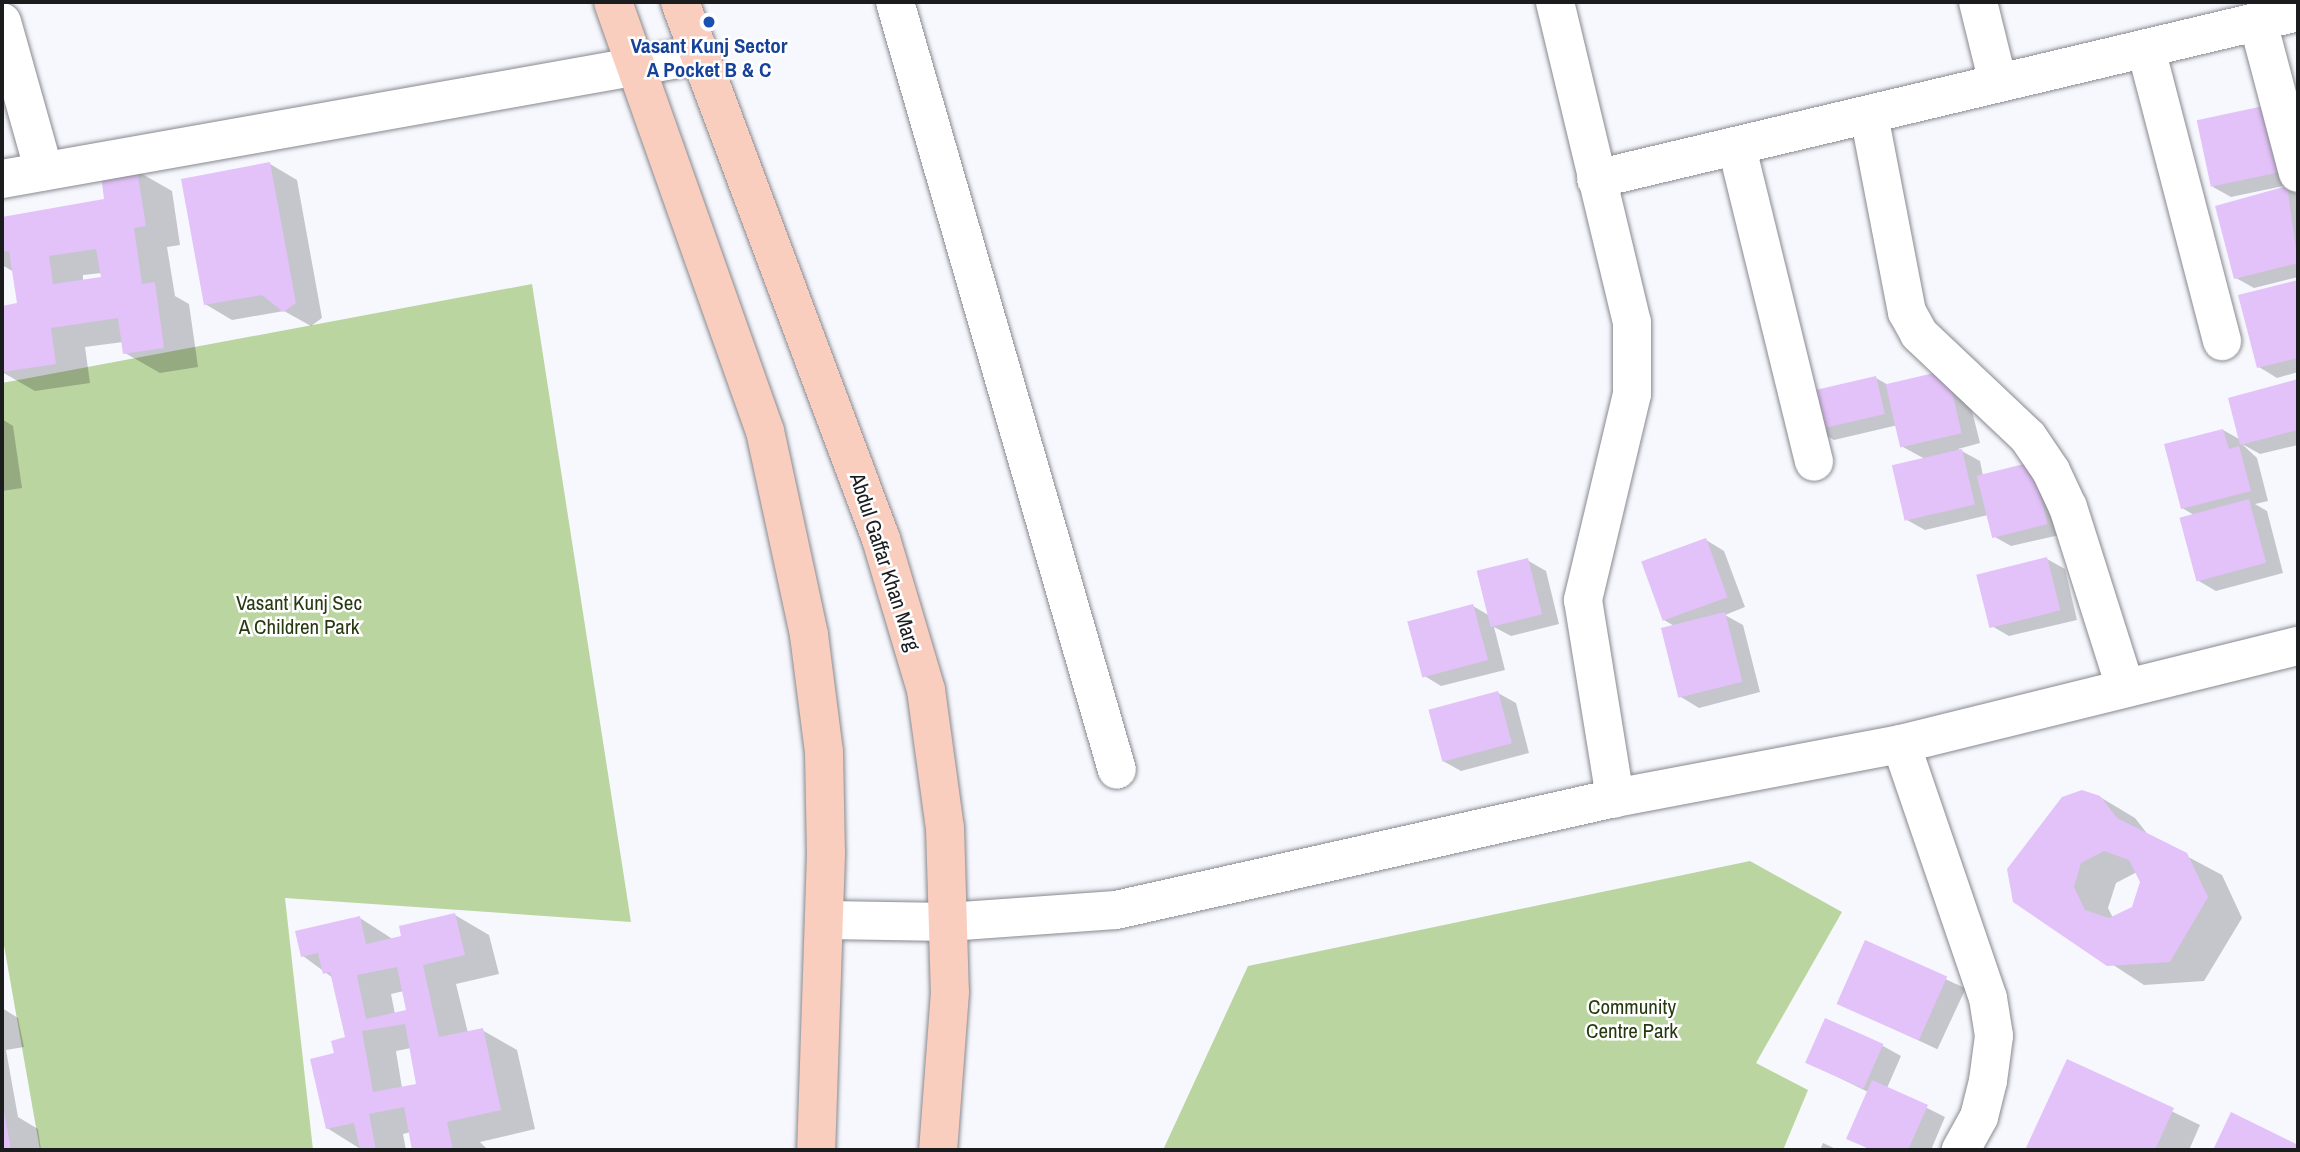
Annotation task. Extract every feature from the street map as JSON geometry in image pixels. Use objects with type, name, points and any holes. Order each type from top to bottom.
[{"type":"main road","points":[[613,2],[638,66],[765,431],[811,648],[824,752],[827,920],[816,1150]]},
{"type":"main road","name":"Abdul Gaffar Khan Marg","points":[[680,2],[881,539],[926,690],[945,828],[950,992],[938,1150]]},
{"type":"street","points":[[895,2],[1117,770]]},
{"type":"street","points":[[1555,2],[1596,179],[1623,278],[1634,358],[1615,485],[1584,576],[1583,600],[1615,798]]},
{"type":"street","points":[[1978,2],[1998,83]]},
{"type":"street","points":[[1596,179],[1737,148],[2298,12]]},
{"type":"street","points":[[2,22],[44,171]]},
{"type":"street","points":[[2258,22],[2298,173]]},
{"type":"street","points":[[2146,49],[2222,341]]},
{"type":"street","points":[[2,179],[700,55]]},
{"type":"street","points":[[1869,115],[1907,312],[1919,334],[2028,437],[2051,471],[2125,687]]},
{"type":"street","points":[[1737,148],[1814,462]]},
{"type":"street","points":[[827,920],[948,922],[1116,910],[1615,798],[1901,744],[2298,646]]},
{"type":"street","points":[[1901,744],[1988,998],[1994,1036],[1988,1081],[1979,1117],[1961,1150]]},
{"type":"green space","name":"Vasant Kunj Sec A Children Park","points":[[532,284],[631,922],[285,898],[313,1150],[40,1150],[2,934],[2,383]]},
{"type":"green space","name":"Community Centre Park","points":[[1750,861],[1842,912],[1756,1063],[1808,1090],[1783,1150],[1163,1150],[1248,966]]},
{"type":"building","points":[[2273,104],[2287,171],[2211,187],[2197,120]]},
{"type":"building","points":[[270,162],[296,303],[283,312],[262,295],[204,305],[181,179]]},
{"type":"building","points":[[137,170],[146,226],[134,228],[142,284],[155,282],[164,348],[123,354],[118,318],[51,328],[56,364],[2,372],[2,306],[17,303],[9,251],[2,252],[2,217],[104,199],[101,175]],"holes":[[[96,249],[101,277],[53,284],[49,256]]]},
{"type":"building","points":[[2287,186],[2298,263],[2234,279],[2215,206]]},
{"type":"building","points":[[2298,280],[2298,358],[2257,368],[2238,295]]},
{"type":"building","points":[[1947,370],[1962,433],[1900,448],[1886,384]]},
{"type":"building","points":[[1876,376],[1885,414],[1815,430],[1806,392]]},
{"type":"building","points":[[2298,379],[2298,430],[2240,445],[2228,398]]},
{"type":"building","points":[[2223,429],[2229,449],[2239,446],[2251,491],[2181,509],[2164,444]]},
{"type":"building","points":[[1962,449],[1975,505],[1905,521],[1892,465]]},
{"type":"building","points":[[2032,462],[2047,524],[1992,538],[1977,476]]},
{"type":"building","points":[[2249,499],[2266,563],[2197,581],[2179,518]]},
{"type":"building","points":[[1706,538],[1728,597],[1663,621],[1641,562]]},
{"type":"building","points":[[2047,557],[2060,610],[1989,628],[1976,575]]},
{"type":"building","points":[[1528,558],[1542,614],[1491,627],[1477,571]]},
{"type":"building","points":[[1473,604],[1488,660],[1422,678],[1407,622]]},
{"type":"building","points":[[1725,612],[1742,682],[1678,698],[1661,628]]},
{"type":"building","points":[[1498,691],[1512,743],[1442,762],[1428,710]]},
{"type":"building","points":[[2082,790],[2100,796],[2117,818],[2187,853],[2208,897],[2170,962],[2107,966],[2013,902],[2007,869],[2062,797]],"holes":[[[2104,851],[2129,860],[2140,882],[2132,907],[2109,918],[2085,910],[2074,887],[2081,863]]]},
{"type":"building","points":[[455,913],[465,955],[423,965],[439,1037],[483,1028],[501,1110],[447,1122],[453,1150],[412,1150],[404,1107],[369,1114],[376,1150],[360,1150],[354,1123],[326,1129],[310,1059],[334,1053],[331,1041],[345,1037],[330,972],[323,974],[318,953],[301,957],[295,931],[360,916],[366,944],[401,936],[399,926]],"holes":[[[397,967],[406,1010],[366,1019],[357,975]],[[405,1024],[416,1084],[373,1092],[362,1031]]]},
{"type":"building","points":[[1865,940],[1947,977],[1919,1041],[1837,1004]]},
{"type":"building","points":[[1825,1018],[1883,1044],[1864,1089],[1805,1063]]},
{"type":"building","points":[[2067,1059],[2174,1108],[2155,1150],[2025,1150]]},
{"type":"building","points":[[1872,1080],[1928,1105],[1908,1150],[1872,1150],[1846,1139]]},
{"type":"building","points":[[3,1106],[11,1150],[2,1150]]},
{"type":"building","points":[[2231,1112],[2298,1145],[2296,1150],[2213,1150]]},
{"type":"place","name":"Vasant Kunj Sector A Pocket B & C","points":[[709,22]]}]
